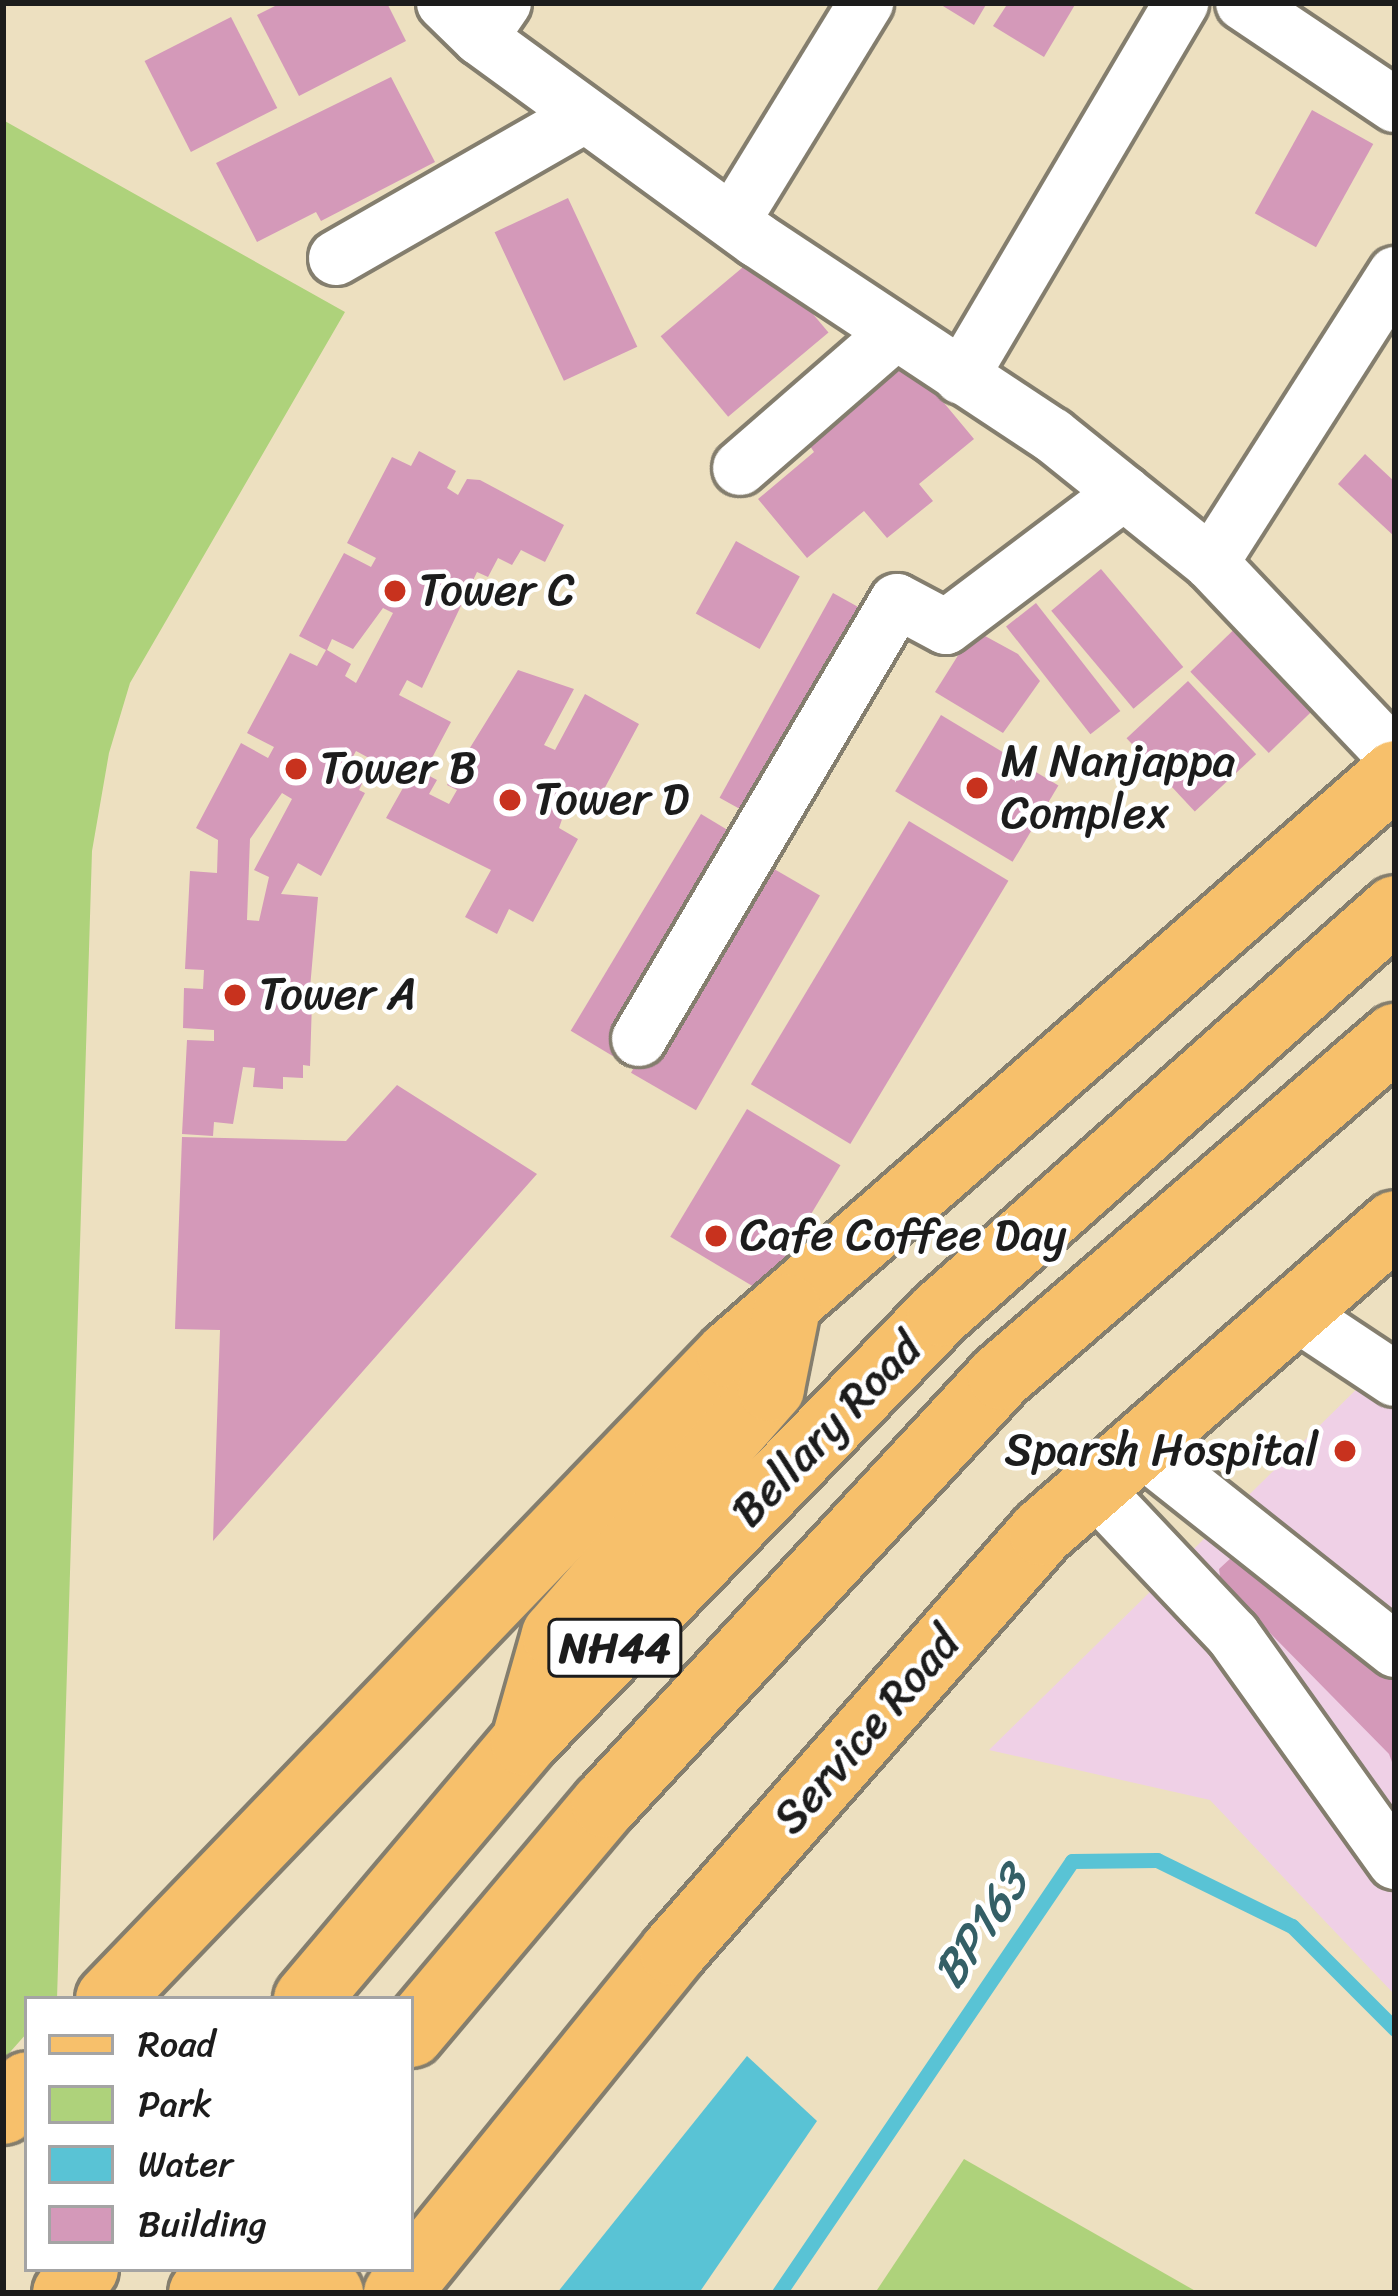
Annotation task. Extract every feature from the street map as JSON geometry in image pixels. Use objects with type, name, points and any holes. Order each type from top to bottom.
[{"type":"main road","points":[[112,1996],[730,1354],[1395,774]]},
{"type":"main road","name":"Bellary Road","points":[[310,1996],[524,1742],[940,1313],[1395,909]]},
{"type":"main road","name":"Bellary Road","points":[[414,2030],[605,1804],[1001,1376],[1395,1037]]},
{"type":"main road","name":"Service Road","points":[[397,2293],[674,1952],[1042,1532],[1395,1224]]},
{"type":"main road","points":[[524,1742],[555,1635],[771,1388],[788,1308]]},
{"type":"main road","points":[[3,2111],[24,2088]]},
{"type":"main road","points":[[266,2272],[330,2293]]},
{"type":"street","points":[[733,220],[866,3]]},
{"type":"street","points":[[961,376],[1181,3]]},
{"type":"street","points":[[1243,3],[1317,24],[1395,105]]},
{"type":"street","points":[[476,15],[582,117],[961,376],[1124,493],[1211,563],[1395,757]]},
{"type":"street","points":[[336,258],[582,117]]},
{"type":"street","points":[[1211,563],[1395,274]]},
{"type":"street","points":[[740,468],[894,334]]},
{"type":"street","points":[[639,1039],[897,601],[946,626],[1124,493]]},
{"type":"street","points":[[1294,1312],[1395,1379]]},
{"type":"street","points":[[1116,1467],[1395,1650]]},
{"type":"street","points":[[1116,1467],[1395,1862]]},
{"type":"shaded area","points":[[1370,1376],[1395,1393],[1395,1995],[1210,1800],[989,1750]]},
{"type":"green space","points":[[3,120],[345,312],[130,683],[109,753],[92,851],[57,1996],[24,1996],[24,2036],[3,2060]]},
{"type":"green space","points":[[964,2159],[1199,2293],[875,2293]]},
{"type":"water","points":[[747,2056],[817,2121],[699,2293],[557,2293]]},
{"type":"building","points":[[281,3],[387,3],[406,41],[299,96],[257,15]]},
{"type":"building","points":[[938,3],[987,3],[974,25]]},
{"type":"building","points":[[1008,3],[1076,3],[1044,57],[993,26]]},
{"type":"building","points":[[231,17],[277,108],[191,152],[145,61]]},
{"type":"building","points":[[391,77],[435,162],[321,221],[316,212],[257,242],[216,163]]},
{"type":"building","points":[[1312,110],[1373,144],[1316,247],[1255,213]]},
{"type":"building","points":[[568,198],[637,347],[564,381],[495,232]]},
{"type":"building","points":[[761,252],[828,332],[728,417],[661,336]]},
{"type":"building","points":[[910,362],[974,439],[919,484],[933,501],[887,538],[864,511],[807,558],[758,499],[814,452],[808,443]]},
{"type":"building","points":[[419,451],[456,471],[447,488],[458,495],[467,479],[480,480],[564,525],[545,562],[521,550],[512,565],[498,558],[488,577],[477,572],[422,688],[407,680],[399,695],[451,722],[424,773],[437,780],[429,794],[449,804],[457,790],[447,785],[518,670],[574,689],[544,745],[555,750],[585,694],[639,724],[594,808],[570,796],[559,828],[578,839],[533,922],[509,909],[497,934],[465,917],[491,870],[386,818],[408,779],[356,751],[350,762],[368,771],[359,790],[365,793],[321,876],[298,863],[281,894],[318,897],[310,988],[286,987],[286,1000],[312,1001],[310,1066],[303,1065],[303,1078],[283,1077],[283,1089],[253,1087],[255,1068],[243,1067],[233,1124],[214,1122],[213,1136],[182,1134],[187,1040],[214,1041],[214,1030],[183,1028],[184,988],[203,989],[204,970],[185,969],[190,871],[217,873],[218,840],[196,828],[241,743],[268,758],[274,747],[247,733],[290,653],[317,666],[326,650],[299,636],[344,553],[371,567],[376,558],[347,543],[392,457],[411,466]],"holes":[[[383,608],[393,613],[356,683],[345,676],[351,664],[327,650],[332,639],[353,649]],[[282,793],[292,799],[254,870],[269,877],[259,921],[247,920],[250,839]]]},
{"type":"building","points":[[1365,454],[1395,482],[1395,537],[1338,484]]},
{"type":"building","points":[[736,541],[800,576],[760,649],[696,614]]},
{"type":"building","points":[[1101,569],[1183,667],[1133,709],[1051,611]]},
{"type":"building","points":[[833,593],[876,617],[762,821],[720,798]]},
{"type":"building","points":[[1036,603],[1120,711],[1090,734],[1006,626]]},
{"type":"building","points":[[1250,614],[1328,695],[1269,753],[1190,672]]},
{"type":"building","points":[[974,630],[1018,654],[1040,681],[1003,733],[935,692]]},
{"type":"building","points":[[1188,681],[1256,754],[1195,811],[1127,738]]},
{"type":"building","name":"M Nanjappa Complex","points":[[941,715],[1058,786],[1013,862],[895,791]]},
{"type":"building","points":[[701,814],[744,840],[614,1057],[571,1031]]},
{"type":"building","points":[[909,821],[1008,881],[850,1144],[751,1084]]},
{"type":"building","points":[[755,858],[820,896],[696,1110],[631,1073]]},
{"type":"building","points":[[397,1085],[537,1174],[213,1541],[220,1330],[175,1329],[182,1137],[346,1141]]},
{"type":"building","points":[[747,1109],[840,1165],[764,1293],[670,1237]]},
{"type":"building","points":[[1232,1557],[1395,1666],[1395,1770],[1389,1754],[1221,1583],[1219,1569]]},
{"type":"waterway","name":"BP163","points":[[779,2293],[1072,1861],[1157,1860],[1292,1926],[1395,2029]]},
{"type":"place","name":"Tower C","points":[[395,591]]},
{"type":"place","name":"Tower B","points":[[296,769]]},
{"type":"place","name":"M Nanjappa Complex","points":[[977,788]]},
{"type":"place","name":"Tower D","points":[[510,800]]},
{"type":"place","name":"Tower A","points":[[235,995]]},
{"type":"place","name":"Cafe Coffee Day","points":[[716,1236]]},
{"type":"place","name":"Sparsh Hospital","points":[[1345,1451]]}]
